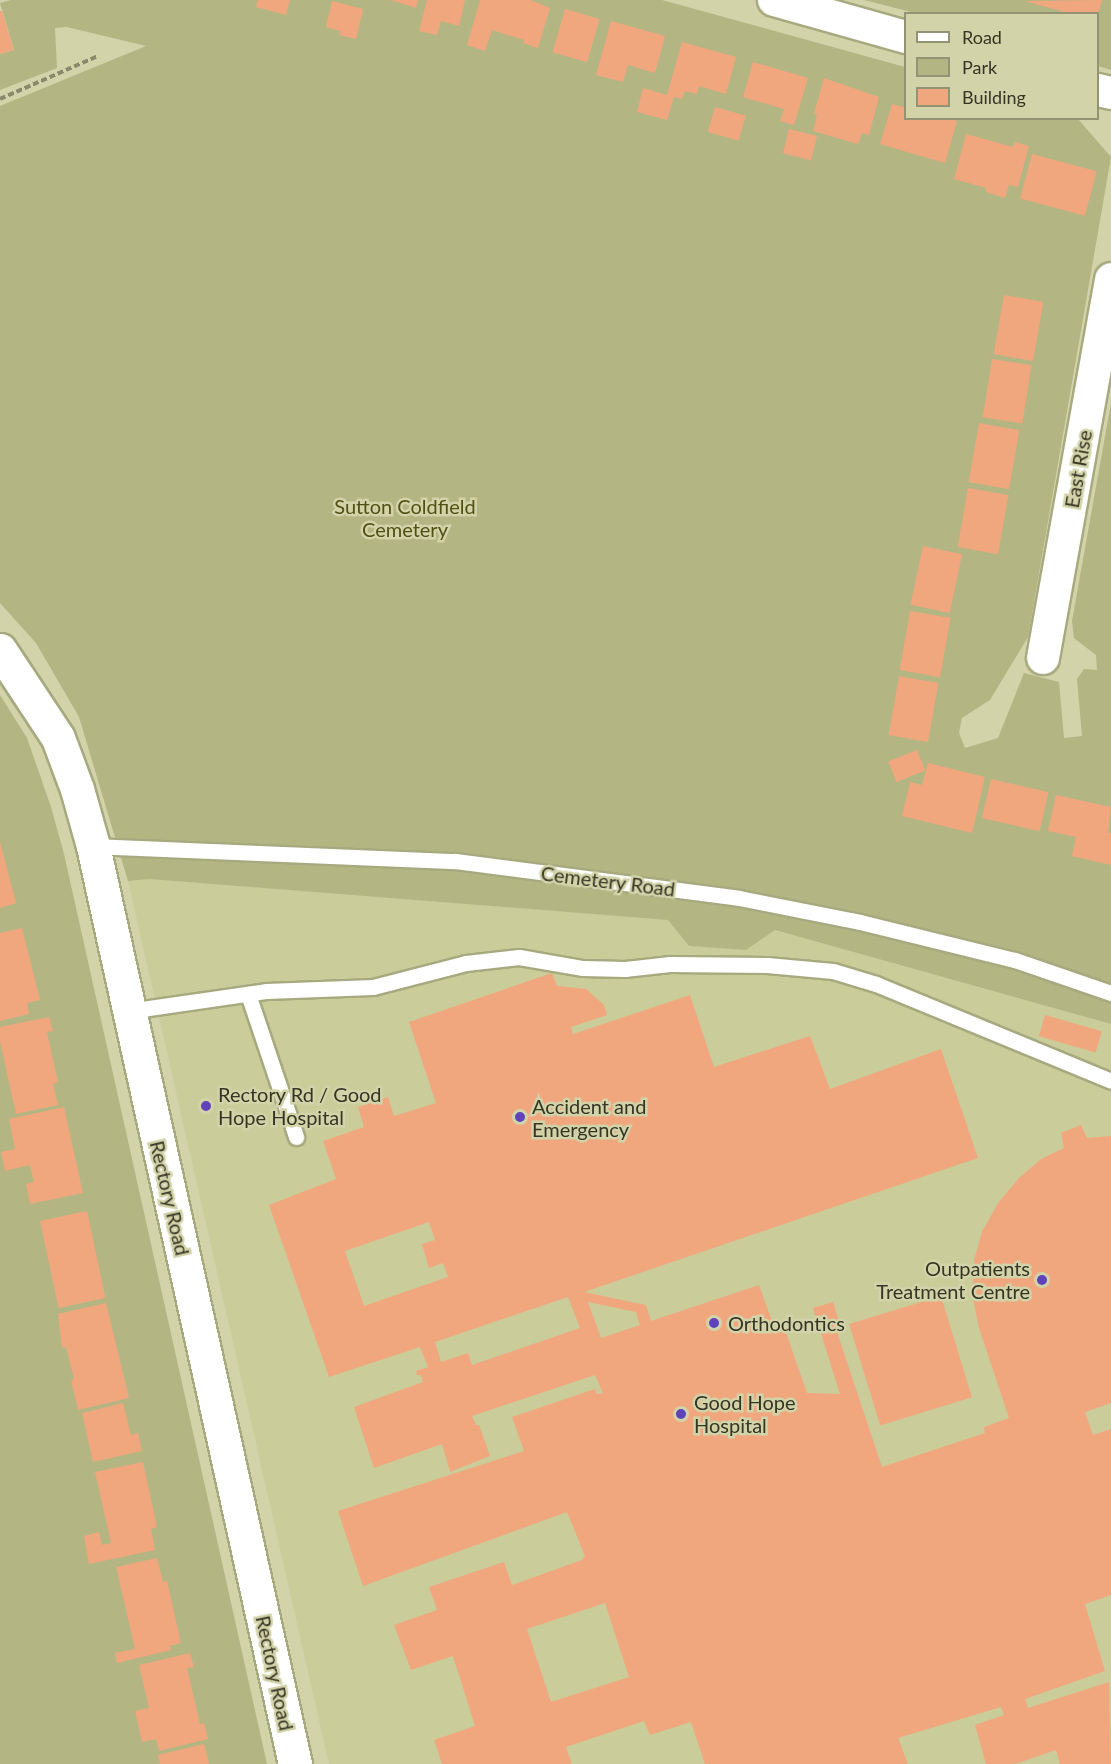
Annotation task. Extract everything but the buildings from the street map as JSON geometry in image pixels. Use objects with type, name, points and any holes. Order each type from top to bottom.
[{"type":"street","points":[[774,0],[904,36]]},
{"type":"street","name":"East Rise","points":[[1043,658],[1111,279]]},
{"type":"street","name":"Rectory Road","points":[[0,650],[58,738],[77,789],[93,846],[295,1764]]},
{"type":"lane","name":"Cemetery Road","points":[[93,846],[455,861],[739,898],[860,922],[1014,960],[1111,993]]},
{"type":"lane","points":[[128,1011],[248,993],[373,987],[466,963],[519,957],[583,968],[625,969],[670,964],[767,965],[833,971],[876,984],[1111,1081]]},
{"type":"lane","points":[[248,993],[296,1137]]},
{"type":"path","points":[[0,99],[98,56]]},
{"type":"shaded area","name":"Good Hope Hospital","points":[[149,879],[668,920],[689,946],[746,950],[775,930],[1111,1024],[1111,1764],[329,1764],[128,881]]},
{"type":"green space","name":"Sutton Coldfield Cemetery","points":[[11,0],[662,0],[904,67],[904,120],[1079,120],[1111,157],[1028,637],[990,700],[962,718],[959,733],[965,748],[998,738],[1024,673],[1059,682],[1064,738],[1082,736],[1077,679],[1084,669],[1097,670],[1096,655],[1074,638],[1072,621],[1111,403],[1111,1024],[775,930],[746,950],[689,946],[668,920],[149,879],[128,881],[79,717],[36,643],[0,603],[0,106],[146,46],[67,27],[55,28],[57,68],[0,90],[0,54],[14,50],[0,3]]},
{"type":"green space","points":[[864,0],[1111,0],[1111,70],[1099,66],[1099,12],[911,12]]},
{"type":"green space","points":[[0,695],[27,738],[51,807],[64,854],[267,1764],[0,1764]]},
{"type":"place","name":"Rectory Rd / Good Hope Hospital","points":[[206,1106]]},
{"type":"place","name":"Accident and Emergency","points":[[520,1117]]},
{"type":"place","name":"Outpatients Treatment Centre","points":[[1042,1280]]},
{"type":"place","name":"Orthodontics","points":[[714,1323]]},
{"type":"place","name":"Good Hope Hospital","points":[[681,1414]]}]
